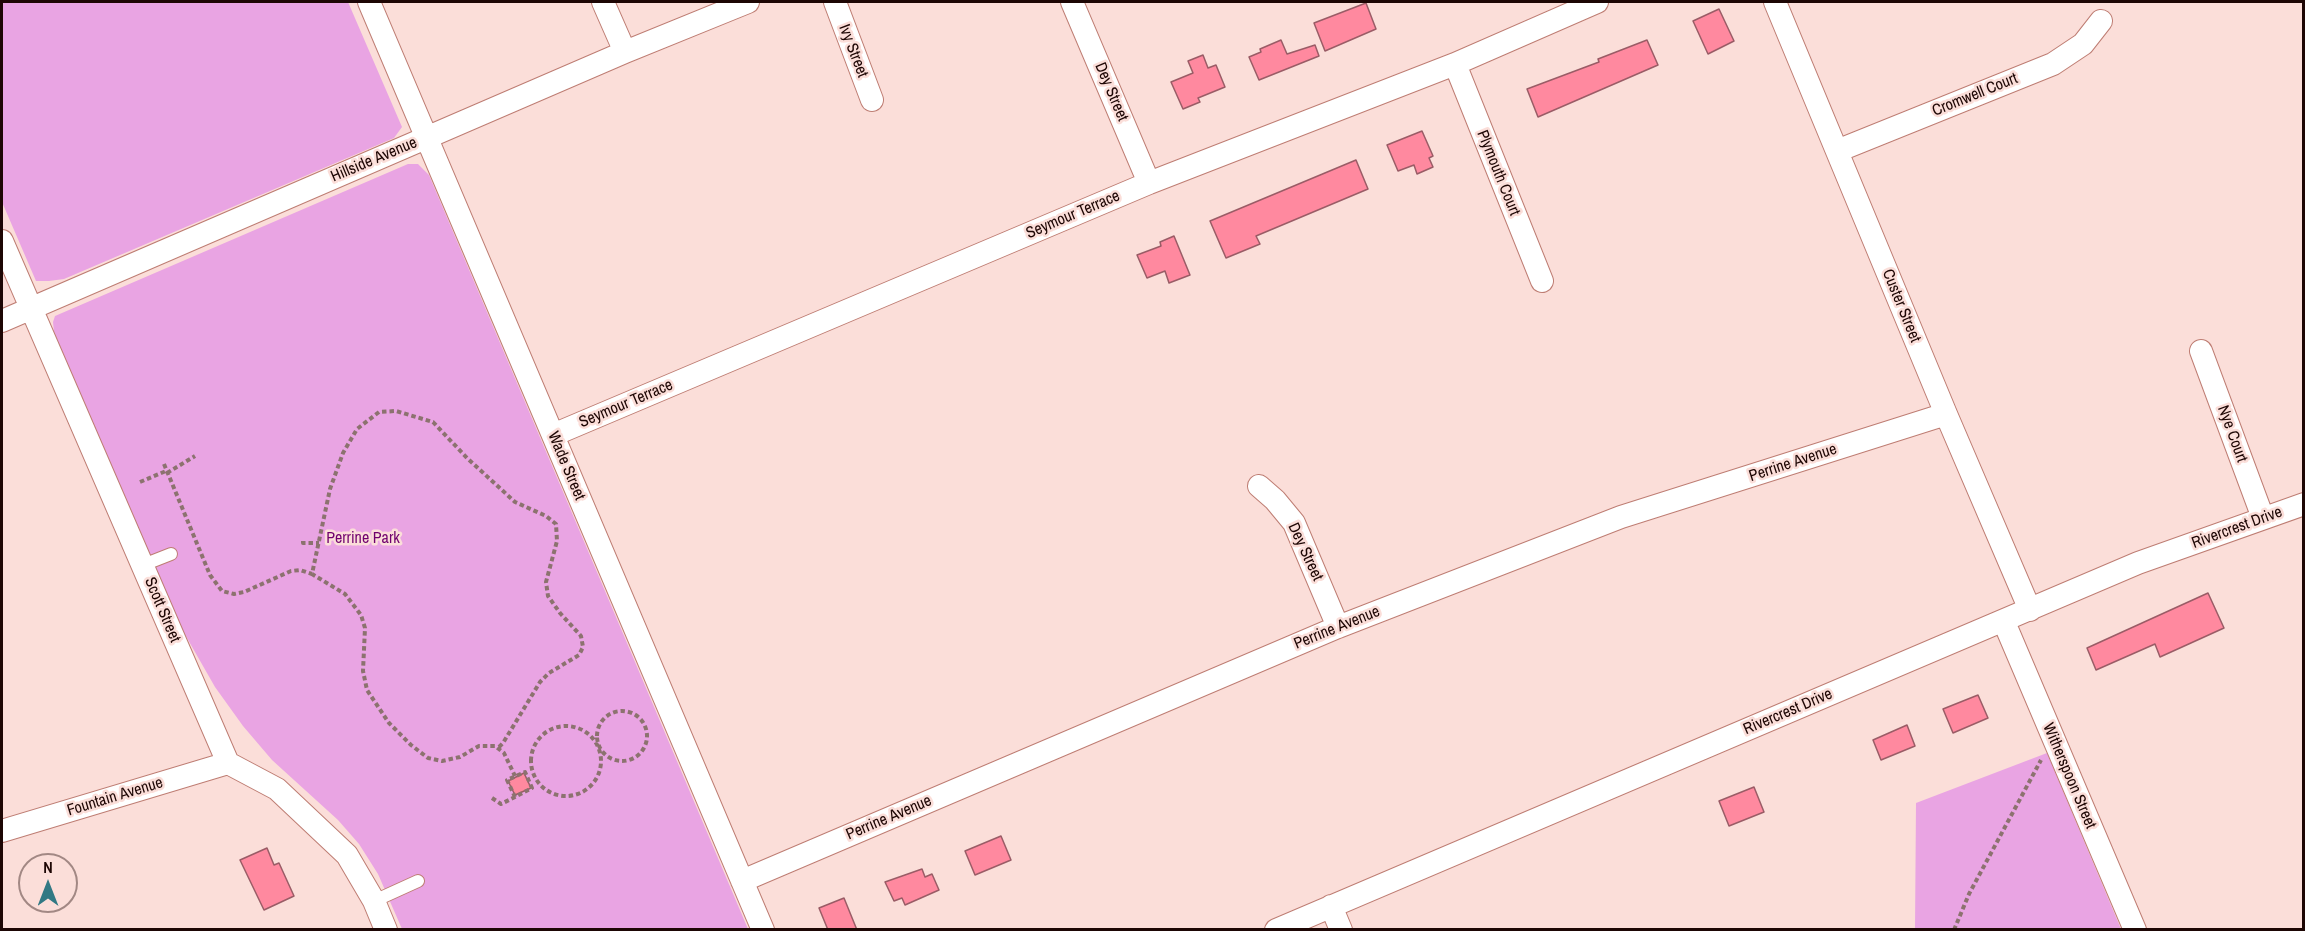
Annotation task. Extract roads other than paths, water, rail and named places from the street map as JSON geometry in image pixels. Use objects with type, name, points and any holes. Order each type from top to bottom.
[{"type":"street","name":"Wade Street","points":[[369,2],[763,930]]},
{"type":"street","points":[[603,2],[625,52]]},
{"type":"street","name":"Hillside Avenue","points":[[2,321],[625,52],[748,2]]},
{"type":"street","name":"Ivy Street","points":[[835,2],[872,100]]},
{"type":"street","name":"Dey Street","points":[[1072,2],[1149,183]]},
{"type":"street","name":"Seymour Terrace","points":[[553,435],[1149,183],[1455,64],[1597,2]]},
{"type":"street","name":"Custer Street","points":[[1775,2],[2030,610]]},
{"type":"street","name":"Cromwell Court","points":[[1837,151],[2053,64],[2083,44],[2101,21]]},
{"type":"street","name":"Plymouth Court","points":[[1455,64],[1542,281]]},
{"type":"street","name":"Scott Street","points":[[2,241],[228,763]]},
{"type":"street","name":"Nye Court","points":[[2201,351],[2263,518]]},
{"type":"street","name":"Perrine Avenue","points":[[742,881],[1338,627],[1622,517],[1946,414]]},
{"type":"street","name":"Dey Street","points":[[1259,486],[1275,500],[1294,523],[1338,627]]},
{"type":"street","name":"Rivercrest Drive","points":[[1276,930],[2138,563],[2304,504]]},
{"type":"street","name":"Witherspoon Street","points":[[2004,622],[2135,930]]},
{"type":"street","points":[[228,763],[277,789],[347,855],[374,901],[386,930]]},
{"type":"street","name":"Fountain Avenue","points":[[2,831],[228,763]]},
{"type":"street","points":[[1332,906],[1341,930]]},
{"type":"lane","points":[[143,565],[171,554]]},
{"type":"lane","points":[[374,901],[418,881]]},
{"type":"park label","name":"Perrine Park","points":[[363,539]]}]
